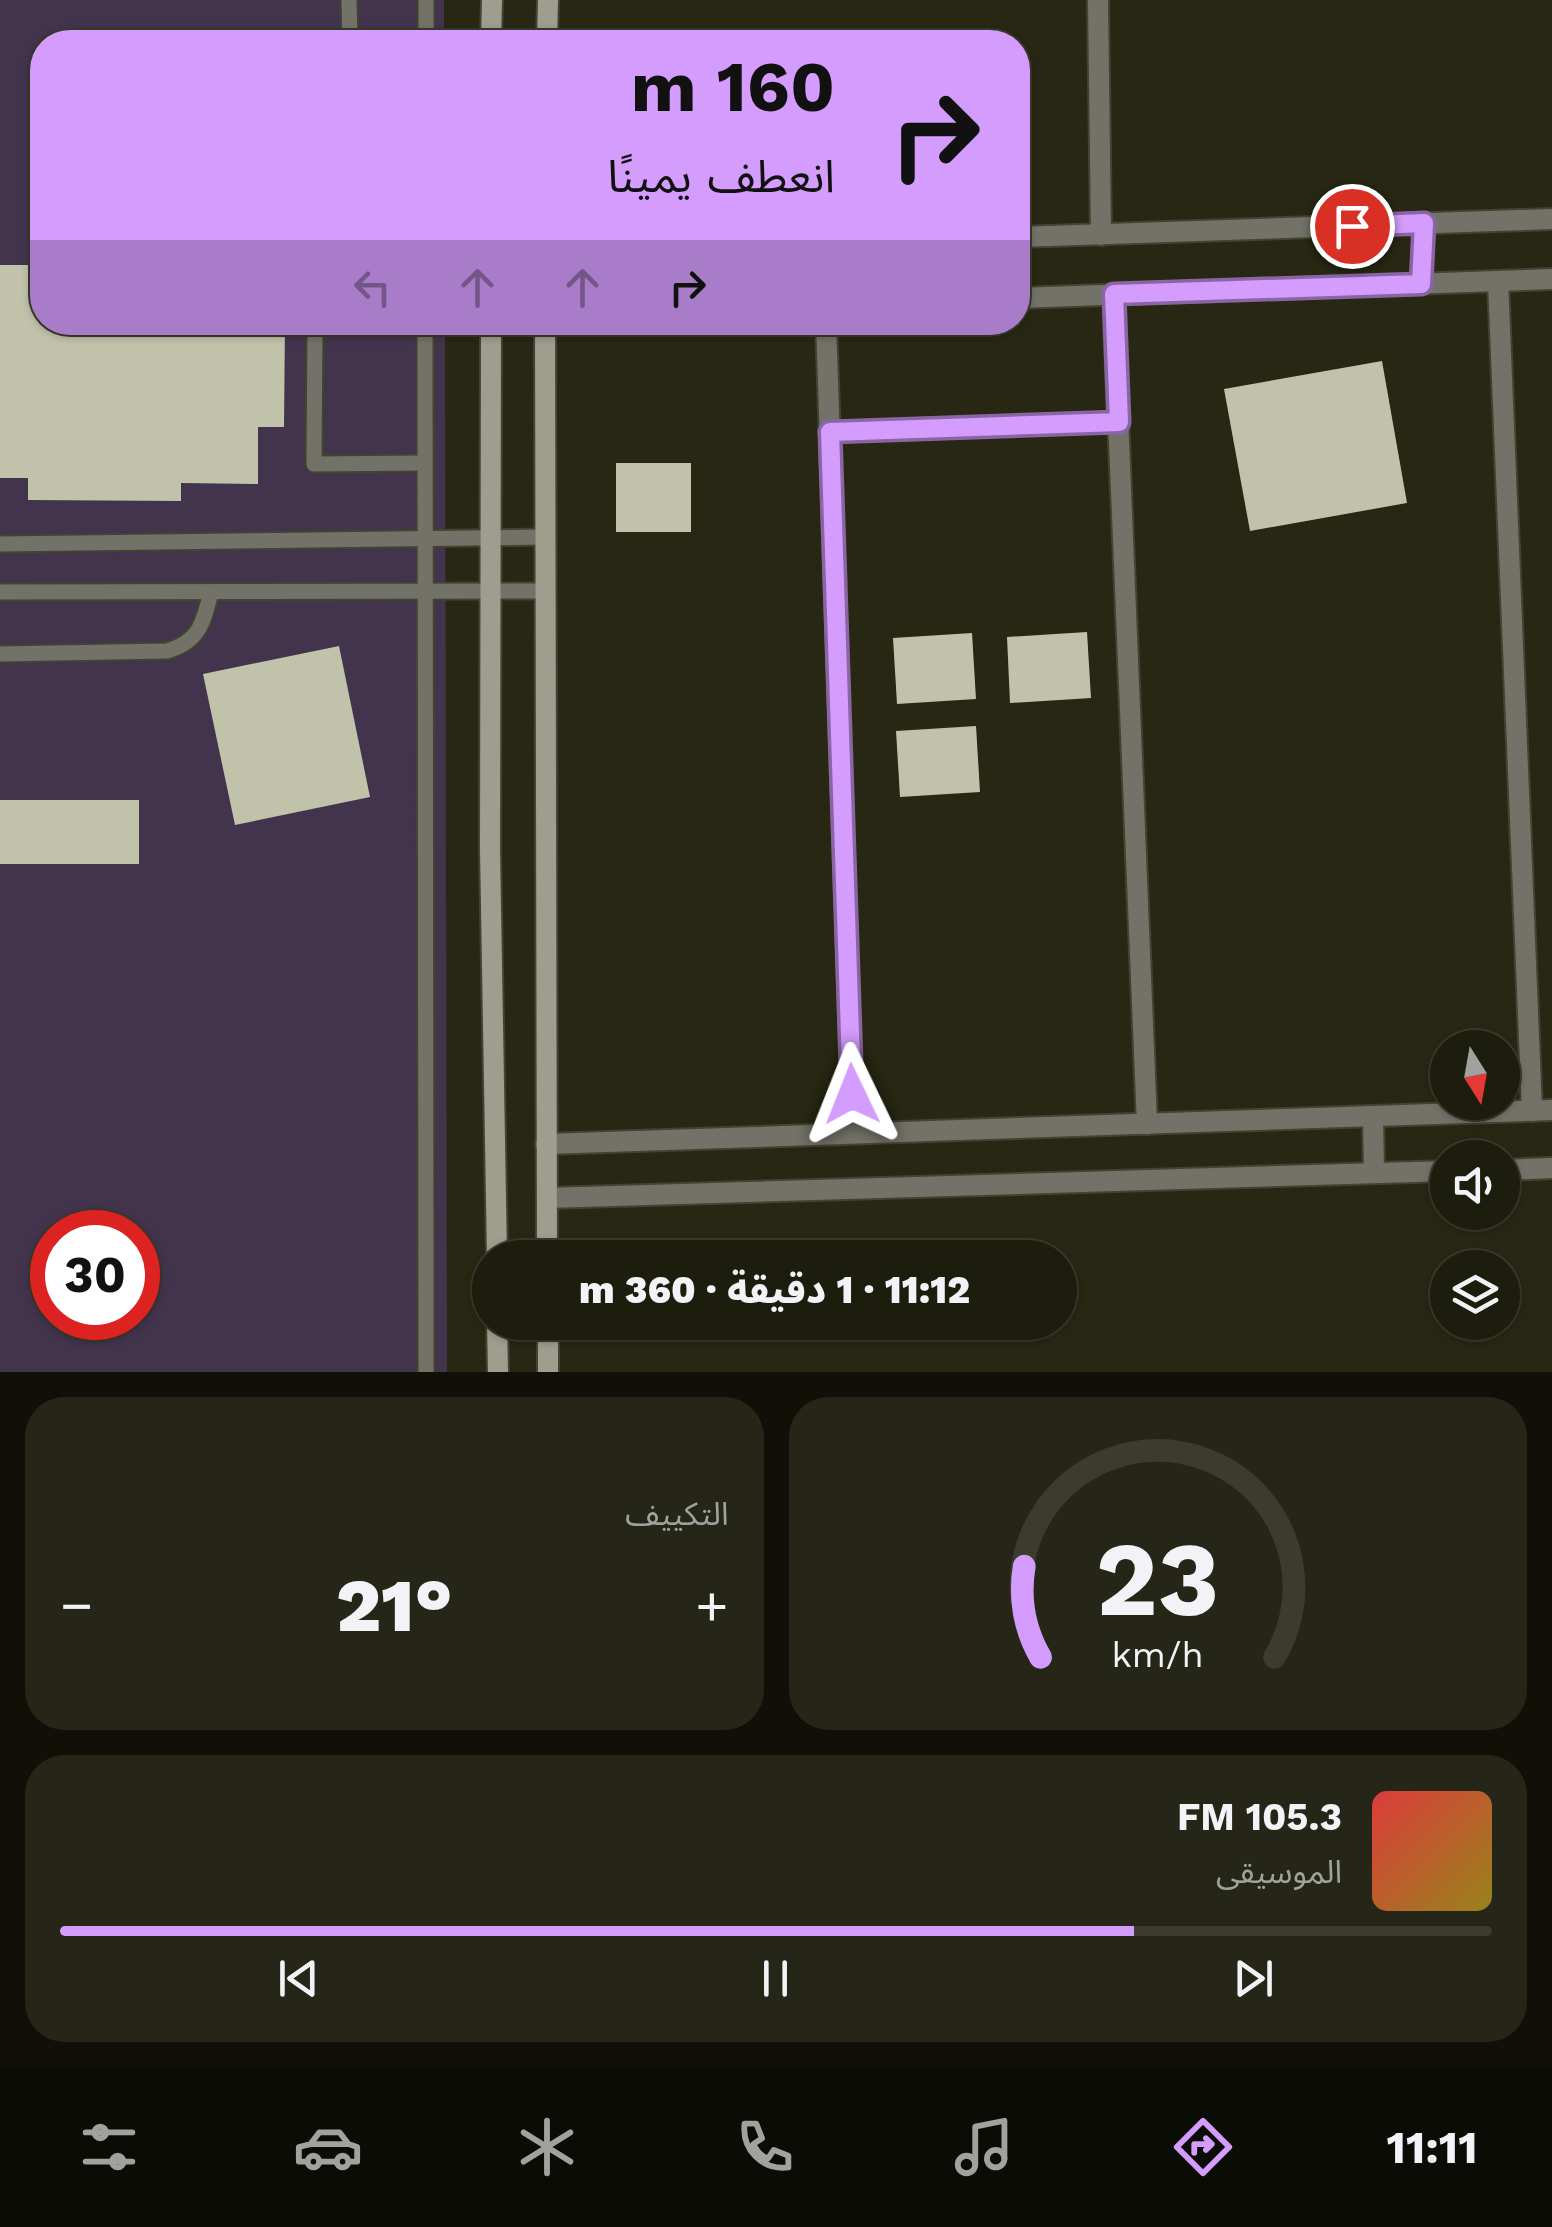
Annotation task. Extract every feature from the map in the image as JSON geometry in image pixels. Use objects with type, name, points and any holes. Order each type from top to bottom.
[{"type":"main road","points":[[491,30],[492,0]]},
{"type":"main road","points":[[547,30],[548,0]]},
{"type":"main road","points":[[491,335],[496,1240]]},
{"type":"main road","points":[[545,335],[547,1240]]},
{"type":"main road","points":[[498,1340],[498,1372]]},
{"type":"main road","points":[[548,1340],[548,1372]]},
{"type":"street","points":[[1098,0],[1100,234]]},
{"type":"street","points":[[1030,237],[1552,219]]},
{"type":"street","points":[[1421,284],[1424,223]]},
{"type":"street","points":[[1030,298],[1552,279]]},
{"type":"street","points":[[546,1144],[1542,1110],[1498,281]]},
{"type":"street","points":[[1114,294],[1147,1124]]},
{"type":"street","points":[[826,335],[853,1133]]},
{"type":"street","points":[[830,432],[1119,422]]},
{"type":"street","points":[[1373,1116],[1374,1173]]},
{"type":"street","points":[[1520,1169],[1552,1168]]},
{"type":"street","points":[[547,1198],[1430,1171]]},
{"type":"lane","points":[[349,0],[350,30]]},
{"type":"lane","points":[[426,0],[426,30]]},
{"type":"lane","points":[[314,335],[314,464],[424,463]]},
{"type":"lane","points":[[425,335],[422,591],[426,1372]]},
{"type":"lane","points":[[0,544],[544,537]]},
{"type":"lane","points":[[0,592],[544,591]]},
{"type":"lane","points":[[0,654],[167,651],[186,646],[201,631],[211,592]]},
{"type":"shaded area","points":[[0,0],[444,0],[444,30],[30,30],[30,335],[445,335],[447,1372],[0,1372]]},
{"type":"building","points":[[0,265],[30,265],[30,335],[285,335],[284,427],[258,427],[258,484],[181,483],[181,501],[28,500],[28,478],[0,478]]},
{"type":"building","points":[[1382,361],[1407,503],[1250,531],[1224,389]]},
{"type":"building","points":[[616,463],[691,463],[691,532],[616,532]]},
{"type":"building","points":[[1087,632],[1091,698],[1010,703],[1007,637]]},
{"type":"building","points":[[972,633],[976,699],[897,704],[893,638]]},
{"type":"building","points":[[339,646],[370,797],[235,825],[203,674]]},
{"type":"building","points":[[976,726],[980,792],[900,797],[896,731]]},
{"type":"building","points":[[0,800],[139,800],[139,864],[0,864]]},
{"type":"route","points":[[852,1094],[830,432],[1119,422],[1114,294],[1421,284],[1424,223],[1352,226]]}]
